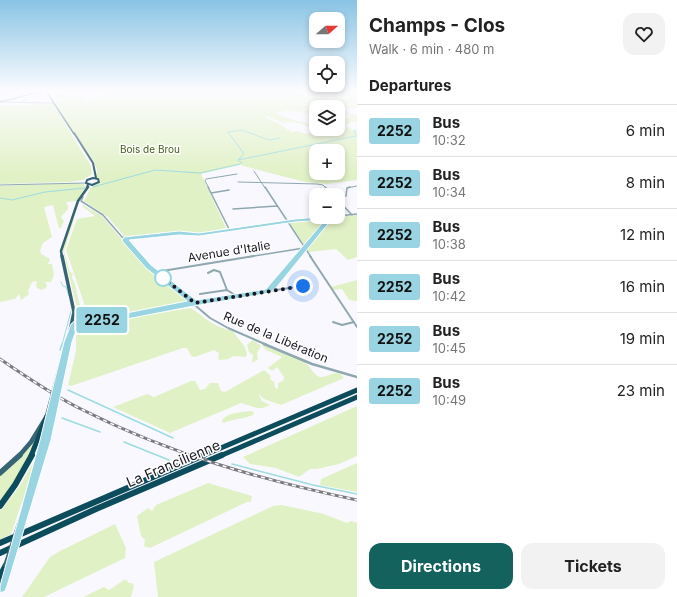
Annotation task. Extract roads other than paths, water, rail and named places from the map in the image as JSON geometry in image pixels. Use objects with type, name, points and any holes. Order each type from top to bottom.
[{"type":"highway","name":"La Francilienne","points":[[0,544],[37,526],[357,390]]},
{"type":"highway","name":"La Francilienne","points":[[0,553],[96,509],[357,397]]},
{"type":"highway","points":[[0,506],[30,460],[46,416]]},
{"type":"highway","points":[[0,576],[6,565]]},
{"type":"main road","points":[[64,119],[95,168],[96,178],[100,181],[94,184],[75,209]]},
{"type":"main road","points":[[0,586],[33,484],[68,342],[74,309],[61,251],[75,209],[88,187],[87,182],[94,174],[95,168]]},
{"type":"main road","points":[[90,178],[96,178]]},
{"type":"main road","points":[[87,182],[94,184]]},
{"type":"main road","points":[[0,473],[24,451],[34,437],[42,419],[46,416],[74,309]]},
{"type":"street","points":[[254,171],[357,327]]},
{"type":"street","points":[[229,230],[205,181],[206,179],[237,174]]},
{"type":"street","points":[[0,184],[87,182]]},
{"type":"street","points":[[238,182],[317,184],[325,188]]},
{"type":"street","points":[[345,196],[348,187],[357,186]]},
{"type":"street","points":[[211,193],[228,190]]},
{"type":"street","points":[[81,201],[83,194]]},
{"type":"street","name":"Rue de la Libération","points":[[81,201],[103,215],[122,237],[126,239],[125,240],[142,260],[210,318],[228,328],[312,364],[357,377]]},
{"type":"street","points":[[233,209],[277,206]]},
{"type":"street","points":[[345,208],[352,215]]},
{"type":"street","points":[[345,216],[357,214]]},
{"type":"street","points":[[126,239],[179,233],[199,234],[287,221],[309,220]]},
{"type":"street","points":[[268,291],[326,224]]},
{"type":"street","name":"Avenue d'Italie","points":[[155,272],[305,248]]},
{"type":"street","points":[[208,273],[214,270],[220,272],[227,290]]},
{"type":"street","points":[[68,342],[73,326],[83,317],[106,320],[194,303],[303,286]]},
{"type":"street","points":[[200,294],[227,290],[236,296]]},
{"type":"street","points":[[74,309],[80,311],[83,317]]},
{"type":"street","points":[[333,322],[342,325],[354,322]]},
{"type":"waterway","points":[[280,138],[269,140],[242,130],[228,132],[244,154],[238,160],[356,136]]},
{"type":"waterway","points":[[356,135],[354,131],[357,130]]},
{"type":"waterway","points":[[93,187],[155,170],[200,173],[240,164]]},
{"type":"waterway","points":[[0,198],[12,200],[45,192],[85,188]]},
{"type":"waterway","points":[[61,282],[63,286],[66,287],[69,296]]},
{"type":"waterway","points":[[62,345],[71,311]]},
{"type":"waterway","points":[[60,350],[62,344]]},
{"type":"waterway","points":[[68,390],[173,438]]},
{"type":"waterway","points":[[62,418],[100,432]]},
{"type":"waterway","points":[[124,442],[169,460]]},
{"type":"waterway","points":[[232,464],[313,485],[357,494]]},
{"type":"railway","points":[[0,359],[72,405],[149,440],[183,453],[251,474],[286,484],[357,500]]},
{"type":"park label","name":"Bois de Brou","points":[[150,149]]}]
